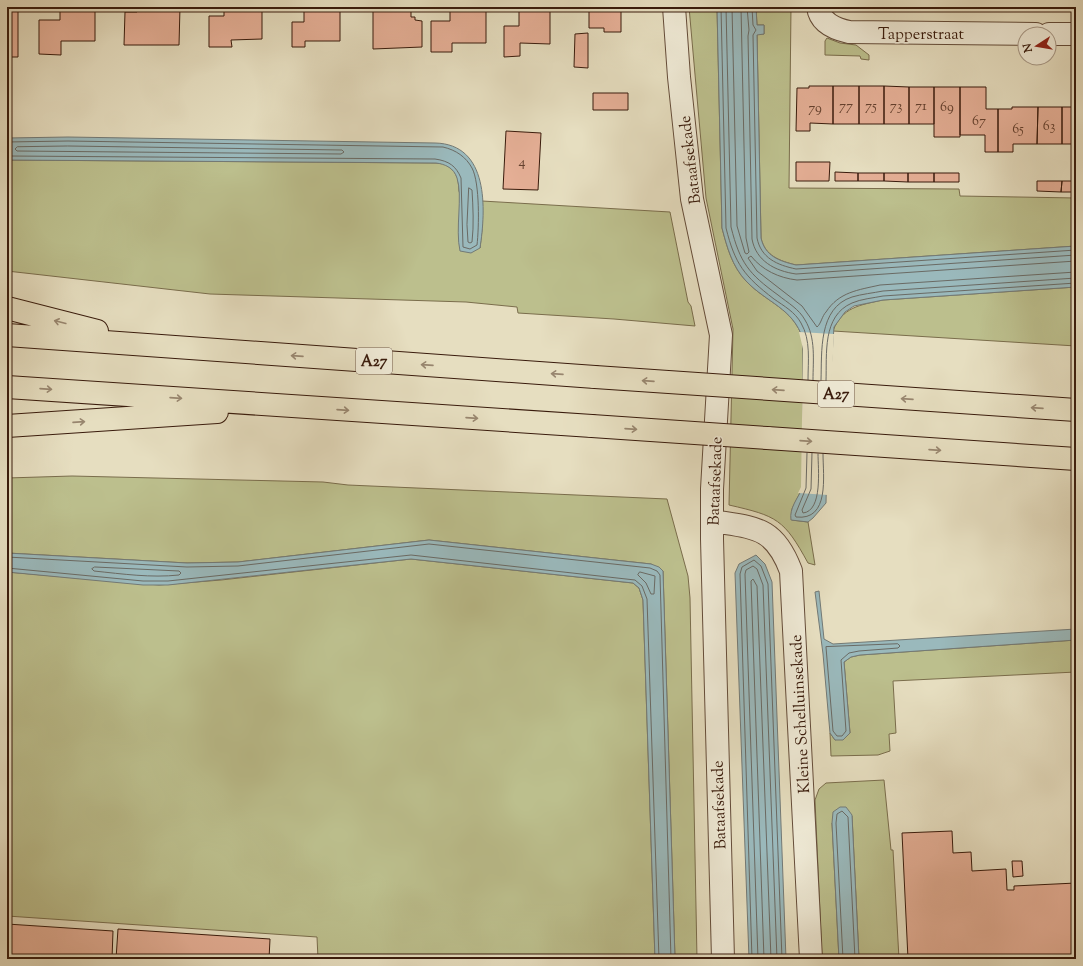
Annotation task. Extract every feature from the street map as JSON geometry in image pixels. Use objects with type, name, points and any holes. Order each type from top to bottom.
[{"type":"highway","name":"A27","points":[[7,308],[153,345]]},
{"type":"highway","name":"A27","points":[[7,335],[1076,410]]},
{"type":"highway","points":[[7,387],[1076,459]]},
{"type":"highway","points":[[7,426],[304,407]]},
{"type":"street","name":"Bataafsekade","points":[[674,7],[679,77],[692,199],[721,335],[712,489],[712,521],[723,959]]},
{"type":"street","name":"Tapperstraat","points":[[818,7],[826,23],[837,30],[849,32],[1017,34]]},
{"type":"street","points":[[1057,34],[1076,34]]},
{"type":"street","name":"Kleine Schelluinsekade","points":[[712,521],[761,531],[775,539],[785,554],[791,571],[811,959]]},
{"type":"green space","points":[[689,7],[717,7],[722,228],[728,249],[737,269],[746,281],[793,320],[803,339],[803,487],[792,509],[792,520],[808,522],[815,565],[808,563],[792,537],[778,522],[758,513],[729,505],[733,329],[706,198]]},
{"type":"green space","points":[[756,7],[791,7],[789,188],[959,189],[960,196],[1076,198],[1076,246],[796,265],[784,262],[774,257],[766,249],[761,238],[757,34],[764,34],[764,25],[757,25]]},
{"type":"green space","points":[[827,38],[840,43],[856,45],[869,55],[869,60],[861,59],[860,56],[825,55],[825,41]]},
{"type":"green space","points":[[7,160],[445,164],[454,171],[458,179],[459,191],[480,248],[482,230],[482,201],[670,212],[688,302],[691,306],[695,326],[518,313],[517,307],[466,302],[210,294],[7,271]]},
{"type":"green space","points":[[1076,287],[1076,346],[833,331],[841,317],[853,308],[883,300]]},
{"type":"green space","points":[[72,476],[323,482],[348,485],[667,499],[688,576],[690,598],[697,959],[675,959],[663,571],[651,564],[429,540],[238,562],[187,563],[7,553],[7,478]]},
{"type":"green space","points":[[411,559],[633,583],[639,588],[643,600],[655,959],[318,959],[317,937],[7,916],[7,572],[159,585],[221,580]]},
{"type":"green space","points":[[1076,640],[1076,672],[893,681],[896,733],[889,734],[890,751],[878,755],[831,756],[830,733],[835,740],[850,733],[844,662],[851,657],[860,655]]},
{"type":"green space","points":[[884,780],[891,850],[893,850],[899,959],[859,959],[852,816],[832,823],[839,959],[822,959],[815,800],[819,789],[826,783]]},
{"type":"water","points":[[717,7],[756,7],[757,25],[764,25],[764,34],[757,35],[761,238],[766,249],[774,257],[784,262],[796,265],[1076,246],[1076,287],[883,300],[854,306],[845,312],[834,327],[828,412],[826,503],[808,522],[791,520],[791,511],[803,487],[803,339],[793,320],[779,307],[754,289],[741,275],[731,256],[722,228]]},
{"type":"water","points":[[68,137],[435,143],[453,146],[466,154],[475,166],[480,181],[483,198],[483,215],[480,248],[471,253],[460,251],[458,233],[459,185],[454,172],[443,164],[7,160],[7,138]]},
{"type":"water","points":[[429,540],[651,564],[659,567],[663,571],[675,959],[655,959],[643,600],[639,588],[633,583],[411,559],[168,585],[143,585],[7,572],[7,553],[187,563],[238,562]]},
{"type":"water","points":[[756,555],[765,564],[772,582],[786,959],[749,959],[735,573],[739,564]]},
{"type":"water","points":[[819,591],[824,639],[833,644],[1076,629],[1076,640],[860,655],[851,657],[844,662],[850,733],[843,740],[835,740],[830,733],[823,654],[815,592]]},
{"type":"water","points":[[840,807],[846,807],[852,815],[859,959],[839,959],[832,823],[833,812]]},
{"type":"pier","points":[[799,332],[834,334],[828,495],[798,493],[801,487],[803,349]]},
{"type":"building","points":[[7,7],[18,7],[18,57],[7,57]]},
{"type":"building","points":[[60,7],[95,7],[95,41],[61,41],[61,55],[39,54],[39,20],[60,20]]},
{"type":"building","points":[[137,7],[180,7],[179,45],[124,45],[125,12],[137,12]]},
{"type":"building","points":[[224,7],[262,7],[262,39],[231,40],[232,47],[209,47],[209,16],[224,16]]},
{"type":"building","points":[[304,7],[340,7],[340,41],[305,41],[305,47],[292,47],[292,22],[304,22]]},
{"type":"building","points":[[373,7],[411,7],[411,17],[415,17],[415,20],[422,21],[422,47],[373,49]]},
{"type":"building","points":[[450,7],[486,7],[486,43],[452,43],[452,52],[431,52],[431,21],[450,21]]},
{"type":"building","points":[[519,7],[550,7],[550,44],[520,43],[520,56],[504,57],[504,26],[519,26]]},
{"type":"building","points":[[589,7],[621,7],[621,32],[604,32],[604,28],[589,28]]},
{"type":"building","points":[[588,33],[588,68],[574,67],[575,34]]},
{"type":"building","points":[[809,86],[833,86],[833,124],[810,123],[810,131],[796,131],[797,88],[809,88]]},
{"type":"building","points":[[833,86],[859,86],[859,124],[833,124]]},
{"type":"building","points":[[859,86],[884,86],[884,124],[859,124]]},
{"type":"building","points":[[884,86],[909,87],[909,124],[884,124]]},
{"type":"building","points":[[909,87],[934,87],[934,124],[909,124]]},
{"type":"building","points":[[934,87],[960,87],[960,137],[934,137]]},
{"type":"building","points":[[960,87],[986,87],[986,109],[998,109],[998,152],[985,152],[985,135],[960,135]]},
{"type":"building","points":[[593,93],[628,93],[628,110],[593,110]]},
{"type":"building","points":[[1012,107],[1038,107],[1037,144],[1013,144],[1013,152],[998,152],[998,109],[1012,109]]},
{"type":"building","points":[[1038,107],[1062,107],[1062,144],[1037,144]]},
{"type":"building","points":[[1062,107],[1076,107],[1076,144],[1062,144]]},
{"type":"building","points":[[506,131],[541,133],[538,190],[503,189]]},
{"type":"building","points":[[796,162],[830,162],[829,181],[796,181]]},
{"type":"building","points":[[835,172],[858,173],[858,181],[835,181]]},
{"type":"building","points":[[858,173],[884,173],[884,181],[858,181]]},
{"type":"building","points":[[884,173],[908,173],[908,182],[884,181]]},
{"type":"building","points":[[908,173],[934,173],[934,182],[908,182]]},
{"type":"building","points":[[934,173],[959,173],[959,182],[934,182]]},
{"type":"building","points":[[1037,181],[1062,181],[1061,192],[1037,191]]},
{"type":"building","points":[[1062,181],[1076,181],[1076,192],[1061,192]]},
{"type":"building","points":[[952,831],[953,853],[971,852],[972,871],[1006,869],[1007,890],[1014,890],[1014,886],[1076,883],[1076,959],[908,959],[902,833]]},
{"type":"building","points":[[1012,861],[1022,861],[1023,876],[1013,877]]},
{"type":"building","points":[[7,924],[113,931],[112,959],[7,958]]},
{"type":"building","points":[[118,929],[270,939],[269,959],[116,959]]}]
